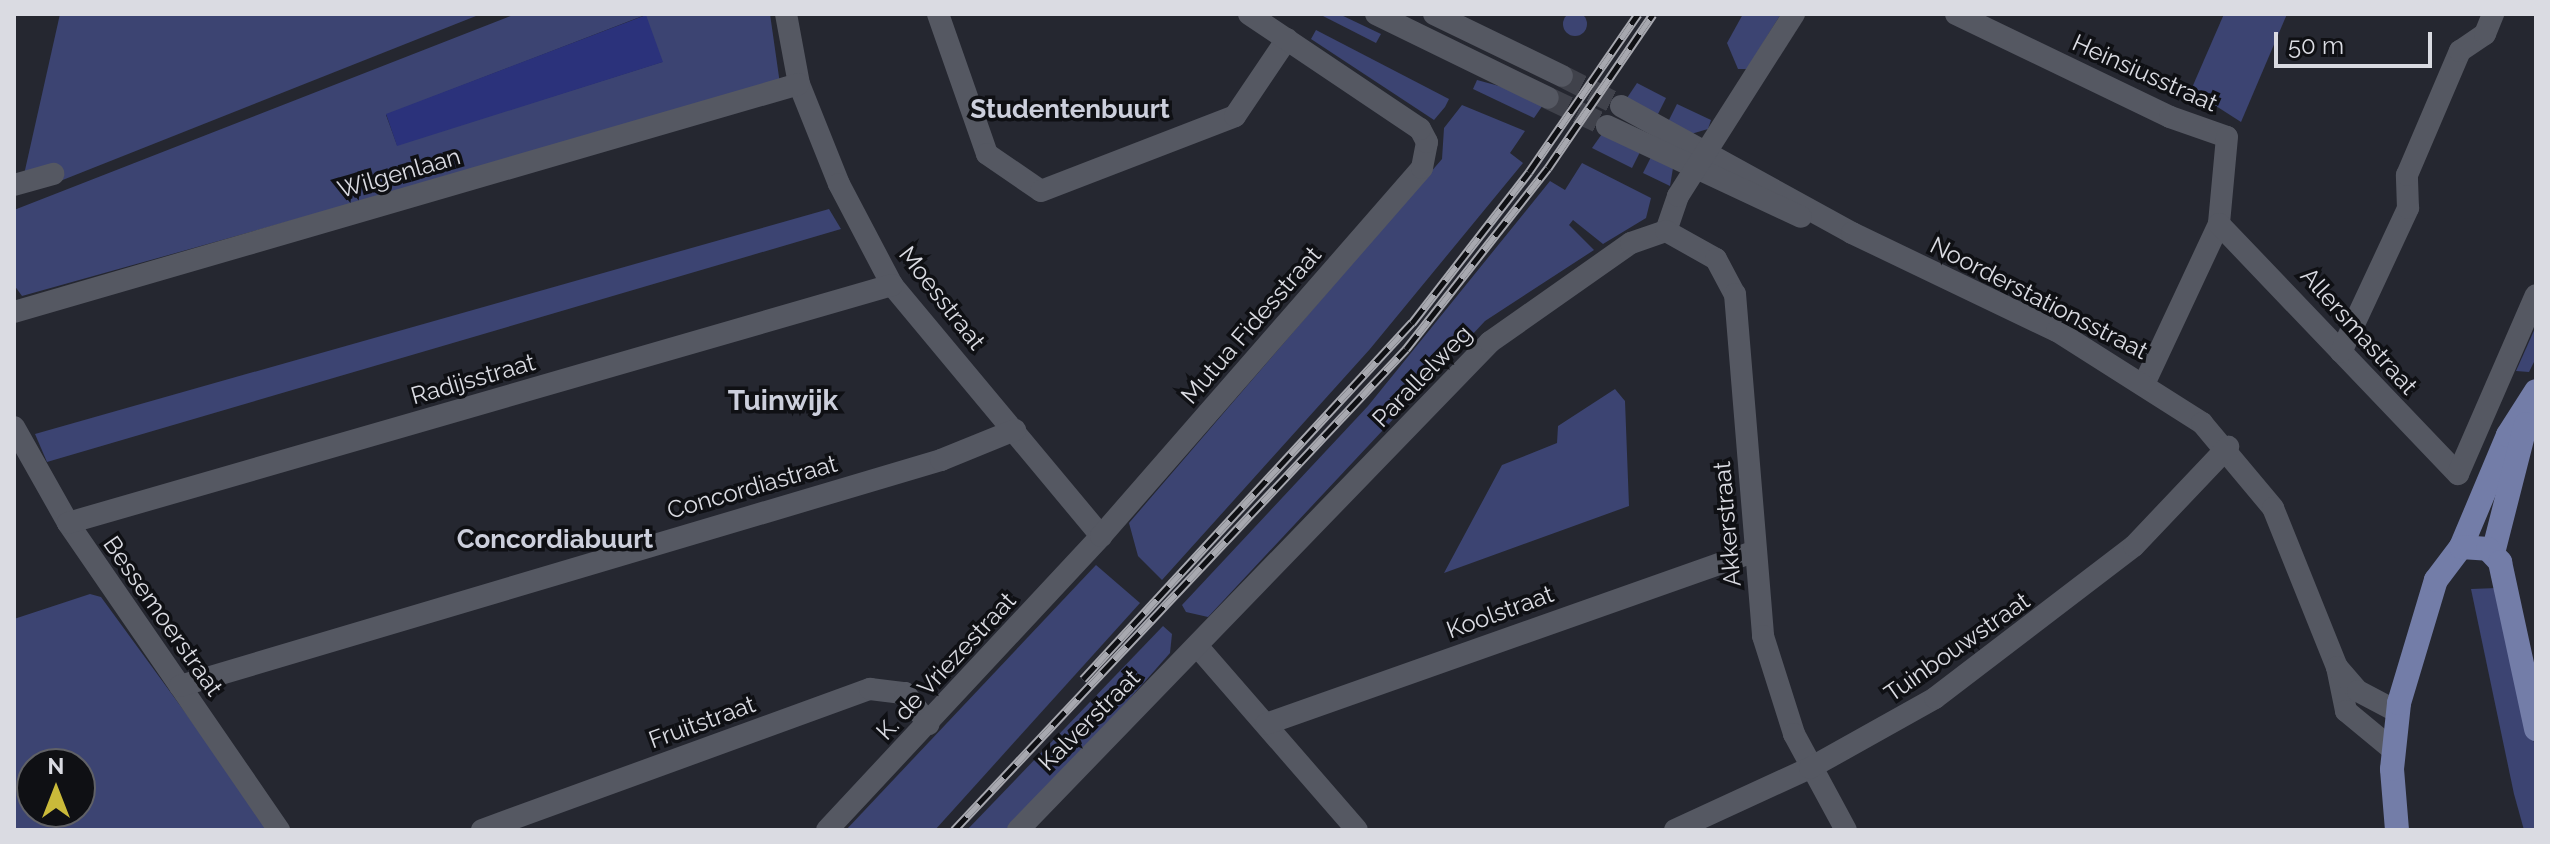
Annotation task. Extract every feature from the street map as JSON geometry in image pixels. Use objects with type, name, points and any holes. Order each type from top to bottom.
[{"type":"main road","points":[[2397,830],[2392,749],[2398,712],[2436,580],[2461,547],[2508,435],[2534,394]]},
{"type":"main road","points":[[2534,394],[2493,553],[2536,729]]},
{"type":"main road","points":[[2461,547],[2493,553]]},
{"type":"street","name":"Moesstraat","points":[[786,14],[799,84],[839,184],[892,285],[1101,536]]},
{"type":"street","points":[[938,14],[987,154],[997,168],[1041,191],[1235,116],[1287,39],[1249,14]]},
{"type":"street","points":[[1376,14],[1548,98]]},
{"type":"street","points":[[1434,14],[1562,76]]},
{"type":"street","points":[[1666,231],[1700,160],[1794,14]]},
{"type":"street","name":"Heinsiusstraat","points":[[1956,14],[2175,119],[2227,137],[2219,224]]},
{"type":"street","points":[[2341,352],[2408,208],[2407,175],[2460,51],[2485,34],[2493,14]]},
{"type":"street","name":"Mutua Fidesstraat","points":[[1101,536],[1422,168],[1427,142],[1420,129],[1287,39]]},
{"type":"street","name":"Wilgenlaan","points":[[14,312],[799,84]]},
{"type":"street","name":"Noorderstationsstraat","points":[[1621,106],[1700,160]]},
{"type":"street","name":"Noorderstationsstraat","points":[[1607,126],[1700,160],[1852,233],[2145,382],[2228,447],[2273,508],[2337,667],[2352,720],[2392,749]]},
{"type":"street","points":[[14,185],[53,174]]},
{"type":"street","points":[[2145,382],[2219,224]]},
{"type":"street","name":"Allersmastraat","points":[[2219,224],[2458,474],[2536,295]]},
{"type":"street","name":"Akkerstraat","points":[[1666,231],[1716,259],[1735,294],[1753,552],[1763,636],[1810,768],[1846,830]]},
{"type":"street","name":"Parallelweg","points":[[1198,647],[1490,342],[1631,243],[1666,231]]},
{"type":"street","name":"Radijsstraat","points":[[68,523],[892,285]]},
{"type":"street","name":"Bessemoerstraat","points":[[14,427],[68,523],[279,830]]},
{"type":"street","name":"Concordiastraat","points":[[180,686],[941,460],[1015,430]]},
{"type":"street","name":"Tuinbouwstraat","points":[[1675,830],[1810,768],[1935,698],[2028,632],[2134,546],[2228,447]]},
{"type":"street","name":"K. de Vriezestraat","points":[[827,830],[1101,536]]},
{"type":"street","name":"Koolstraat","points":[[1266,724],[1753,552]]},
{"type":"street","points":[[1198,647],[1357,830]]},
{"type":"street","name":"Kalverstraat","points":[[1018,830],[1198,647]]},
{"type":"street","name":"Noorderstationsstraat","points":[[2337,667],[2358,691],[2398,712]]},
{"type":"street","name":"Fruitstraat","points":[[482,830],[870,689],[905,693],[928,724]]},
{"type":"shaded area","points":[[1575,12],[1584,15],[1587,24],[1584,33],[1575,36],[1566,33],[1563,24],[1566,15]]},
{"type":"shaded area","points":[[60,14],[481,14],[50,185],[21,188]]},
{"type":"shaded area","points":[[516,14],[770,14],[780,84],[22,296],[14,285],[14,210]],"holes":[[[645,15],[662,62],[397,145],[386,115]]]},
{"type":"shaded area","points":[[1339,14],[1381,34],[1376,43],[1323,16]]},
{"type":"shaded area","points":[[1743,14],[1781,14],[1747,69],[1738,69],[1727,43]]},
{"type":"shaded area","points":[[2224,14],[2287,14],[2241,122],[2191,90]]},
{"type":"shaded area","points":[[646,15],[663,62],[397,146],[386,114]]},
{"type":"shaded area","points":[[1316,30],[1449,99],[1445,107],[1434,120],[1311,39]]},
{"type":"shaded area","points":[[1477,80],[1545,102],[1534,118],[1473,89]]},
{"type":"shaded area","points":[[1637,83],[1666,98],[1655,120],[1625,101]]},
{"type":"shaded area","points":[[1677,104],[1711,120],[1708,129],[1691,134],[1666,126]]},
{"type":"shaded area","points":[[1462,105],[1525,131],[1510,153],[1523,163],[1370,349],[1162,580],[1138,556],[1129,523],[1442,159],[1444,128]]},
{"type":"shaded area","points":[[1604,131],[1642,148],[1632,168],[1592,148]]},
{"type":"shaded area","points":[[1653,153],[1673,168],[1670,186],[1643,173]]},
{"type":"shaded area","points":[[1582,163],[1651,198],[1646,218],[1603,244],[1573,220],[1569,225],[1594,250],[1485,321],[1208,617],[1186,612],[1182,605],[1368,406],[1550,181],[1565,190]]},
{"type":"shaded area","points":[[829,209],[841,229],[47,462],[35,434]]},
{"type":"shaded area","points":[[2536,326],[2536,358],[2529,372],[2516,371]]},
{"type":"shaded area","points":[[1615,389],[1625,401],[1629,506],[1444,573],[1502,465],[1557,443],[1558,426]]},
{"type":"shaded area","points":[[1096,565],[1140,603],[935,830],[846,830]]},
{"type":"shaded area","points":[[2497,588],[2536,751],[2536,830],[2524,830],[2514,794],[2471,589]]},
{"type":"shaded area","points":[[90,594],[101,597],[271,830],[14,830],[14,619]]},
{"type":"shaded area","points":[[1163,626],[1172,634],[1170,653],[1053,786],[1008,830],[967,830]]},
{"type":"tunnel","points":[[1562,76],[1621,106]]},
{"type":"tunnel","points":[[1548,98],[1607,126]]},
{"type":"railway","points":[[1083,679],[1412,323],[1529,172],[1638,14]]},
{"type":"railway","points":[[954,830],[1406,349],[1548,168],[1653,14]]},
{"type":"district","name":"Studentenbuurt","points":[[1070,110]]},
{"type":"district","name":"Tuinwijk","points":[[783,401]]},
{"type":"district","name":"Concordiabuurt","points":[[555,540]]}]
